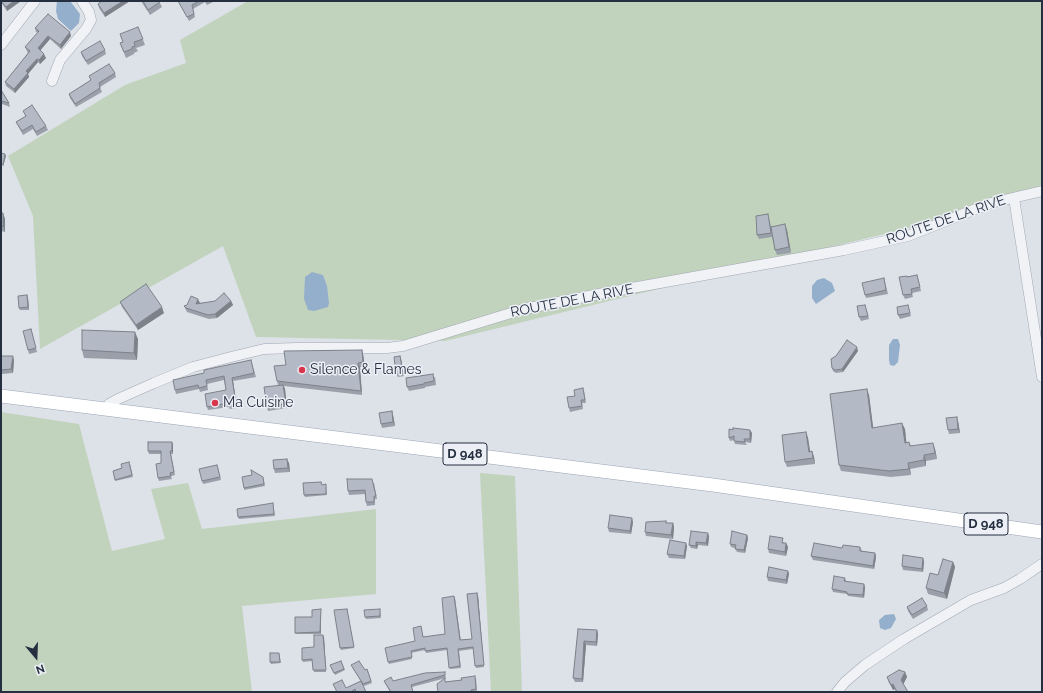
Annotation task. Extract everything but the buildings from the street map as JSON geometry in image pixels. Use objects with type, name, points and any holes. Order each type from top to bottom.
[{"type":"main road","name":"D 948","points":[[1,396],[713,485],[1042,532]]},
{"type":"street","points":[[1,46],[36,1]]},
{"type":"street","points":[[52,81],[60,60],[86,29],[91,20],[89,12],[82,1]]},
{"type":"street","name":"ROUTE DE LA RIVE","points":[[107,409],[110,404],[118,399],[192,367],[264,349],[387,348],[404,346],[524,309],[604,293],[844,250],[908,236],[991,203],[1042,191]]},
{"type":"street","points":[[1014,198],[1042,377]]},
{"type":"street","points":[[837,692],[845,682],[865,664],[904,639],[971,600],[1004,588],[1042,564]]},
{"type":"green space","points":[[248,1],[1042,1],[1042,194],[445,341],[256,337],[223,246],[40,349],[33,216],[8,156],[125,85],[186,63],[180,40]]},
{"type":"green space","points":[[1,412],[79,424],[112,551],[165,539],[151,489],[188,483],[202,529],[376,509],[376,594],[242,606],[252,692],[1,692]]},
{"type":"green space","points":[[480,473],[515,476],[522,692],[491,692]]},
{"type":"water","points":[[57,1],[70,1],[80,14],[79,23],[71,31],[58,19],[56,11]]},
{"type":"water","points":[[312,272],[323,275],[327,286],[329,303],[328,307],[314,311],[308,310],[304,299],[305,277]]},
{"type":"water","points":[[824,278],[832,283],[835,291],[816,304],[812,298],[812,286],[817,280]]},
{"type":"water","points":[[893,339],[898,339],[900,345],[898,362],[894,366],[890,365],[889,360],[889,345]]},
{"type":"water","points":[[894,614],[896,619],[891,628],[885,630],[880,628],[879,620],[885,615]]},
{"type":"place","name":"Silence & Flames","points":[[302,370]]},
{"type":"place","name":"Ma Cuisine","points":[[215,403]]}]
